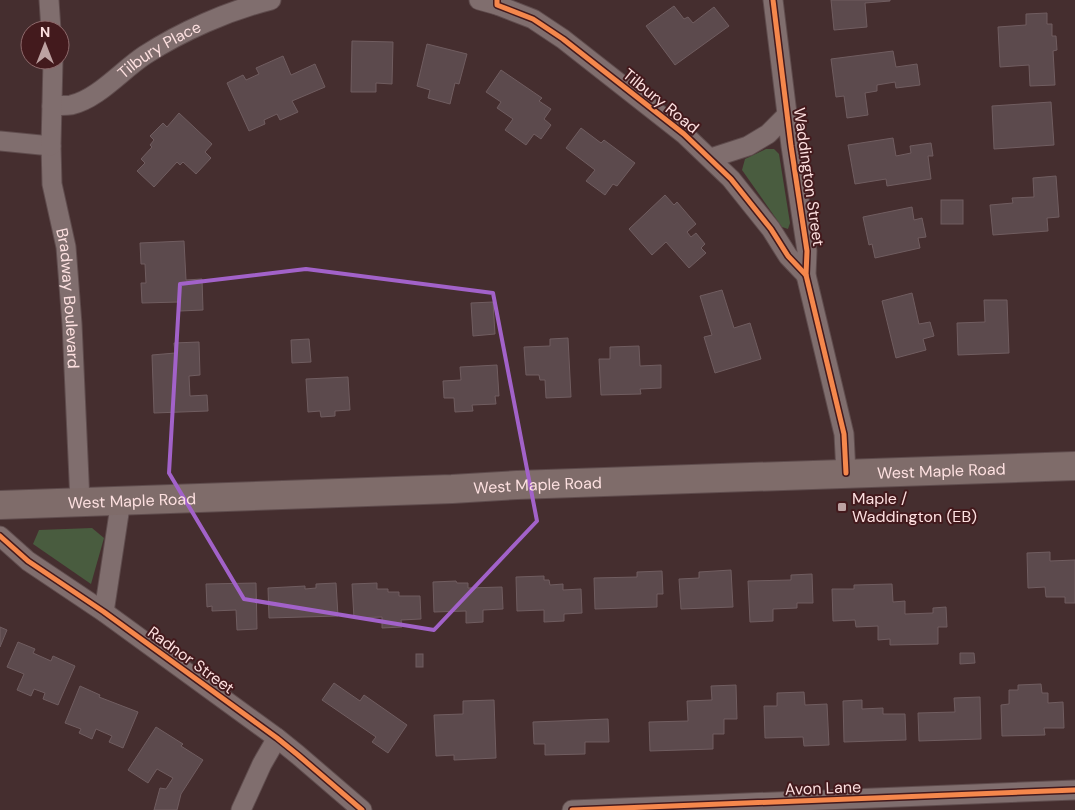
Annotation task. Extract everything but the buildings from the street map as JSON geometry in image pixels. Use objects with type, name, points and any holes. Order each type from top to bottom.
[{"type":"main road","name":"West Maple Road","points":[[0,505],[1075,466]]},
{"type":"street","points":[[49,0],[50,20]]},
{"type":"street","name":"Tilbury Place","points":[[52,106],[72,104],[95,94],[145,55],[172,40],[223,15],[271,0]]},
{"type":"street","name":"Waddington Street","points":[[773,0],[787,115],[808,251],[806,275],[844,434],[846,473]]},
{"type":"street","name":"Tilbury Road","points":[[491,2],[533,19],[563,38],[666,119],[711,158],[731,179],[771,229],[788,256],[806,275]]},
{"type":"street","name":"Bradway Boulevard","points":[[52,70],[52,184],[66,256],[72,324],[80,502]]},
{"type":"street","points":[[711,158],[748,146],[768,134],[787,115]]},
{"type":"street","points":[[0,140],[51,146]]},
{"type":"street","points":[[104,612],[121,500]]},
{"type":"street","name":"Radnor Street","points":[[0,536],[28,561],[104,612],[277,738],[362,810]]},
{"type":"street","points":[[241,810],[262,764],[277,738]]},
{"type":"street","name":"Avon Lane","points":[[572,810],[892,804],[1075,790]]},
{"type":"highlighted area","points":[[306,269],[493,293],[537,521],[434,630],[244,599],[169,473],[180,284]]},
{"type":"green space","points":[[766,149],[774,149],[779,154],[790,223],[788,229],[782,227],[742,170],[745,159]]},
{"type":"green space","points":[[92,528],[104,538],[91,584],[33,544],[39,530]]},
{"type":"cycle path","points":[[497,0],[497,5],[533,19],[563,39],[684,134],[731,179],[771,229],[788,256],[806,275]]},
{"type":"cycle path","points":[[773,0],[791,146],[807,251],[806,275],[844,434],[846,473]]},
{"type":"cycle path","points":[[0,536],[28,561],[104,612],[277,738],[362,810]]},
{"type":"cycle path","points":[[572,810],[1075,790]]},
{"type":"place","name":"Maple / Waddington (EB)","points":[[842,507]]}]
